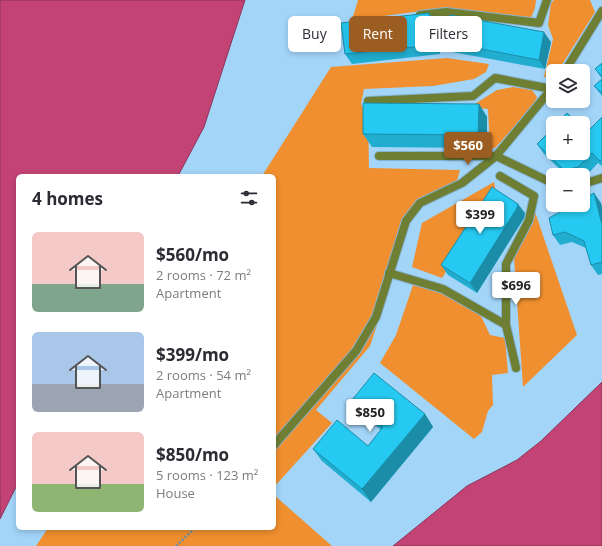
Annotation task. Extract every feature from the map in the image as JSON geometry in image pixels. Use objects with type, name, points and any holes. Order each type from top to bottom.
[{"type":"street","points":[[414,16],[446,12],[539,23],[548,0]]},
{"type":"street","points":[[569,64],[602,11]]},
{"type":"street","points":[[368,101],[473,96],[495,78],[546,87]]},
{"type":"street","points":[[276,443],[356,351],[376,318],[406,220],[420,203],[462,183],[496,156],[546,95]]},
{"type":"street","points":[[379,156],[496,156],[546,180]]},
{"type":"street","points":[[500,176],[534,196],[529,220],[506,264],[506,325],[516,368]]},
{"type":"street","points":[[590,182],[602,178]]},
{"type":"street","points":[[389,273],[443,289],[506,325]]},
{"type":"path","points":[[176,546],[193,530]]},
{"type":"shaded area","points":[[0,0],[245,0],[204,127],[179,174],[16,174],[16,487],[0,519]]},
{"type":"shaded area","points":[[358,0],[536,0],[531,18],[438,9],[383,16],[353,16]]},
{"type":"shaded area","points":[[554,0],[590,0],[595,12],[562,64],[547,64],[553,39],[548,25],[551,3]]},
{"type":"shaded area","points":[[447,58],[489,64],[486,72],[474,79],[433,86],[364,89],[361,104],[368,116],[369,168],[460,170],[457,181],[415,204],[401,223],[387,295],[370,346],[316,410],[332,423],[276,485],[276,174],[263,174],[331,67]]},
{"type":"shaded area","points":[[513,87],[532,90],[537,97],[534,105],[496,147],[490,150],[488,109],[470,107],[497,90]]},
{"type":"shaded area","points":[[494,182],[496,193],[442,278],[412,267],[422,223]]},
{"type":"shaded area","points":[[535,212],[577,335],[523,387],[514,258]]},
{"type":"shaded area","points":[[413,285],[440,292],[480,314],[490,335],[505,338],[508,373],[492,375],[493,405],[488,411],[482,432],[474,439],[380,363],[396,335]]},
{"type":"shaded area","points":[[602,382],[602,546],[393,546],[467,486],[517,460],[541,441]]},
{"type":"shaded area","points":[[276,497],[332,546],[36,546],[47,530],[276,530]]},
{"type":"building","points":[[429,13],[429,16],[415,16],[415,47],[407,48],[407,16],[403,16]]},
{"type":"building","points":[[482,21],[544,32],[539,60],[482,49]]},
{"type":"building","points":[[349,22],[349,52],[365,52],[345,54],[341,23]]},
{"type":"building","points":[[602,63],[602,76],[595,69]]},
{"type":"building","points":[[602,79],[602,93],[594,86]]},
{"type":"building","points":[[363,103],[479,104],[478,135],[363,134]]},
{"type":"building","points":[[602,117],[602,159],[600,161],[592,153],[590,155],[590,129]]},
{"type":"building","points":[[546,135],[546,153],[537,144]]},
{"type":"building","points":[[554,160],[585,160],[578,167],[562,168]]},
{"type":"building","points":[[492,187],[518,204],[517,208],[470,283],[441,265]]},
{"type":"building","points":[[594,193],[602,225],[602,262],[591,265],[584,241],[565,232],[553,235],[549,218],[560,212],[590,212],[590,195]]},
{"type":"building","points":[[374,373],[425,414],[362,489],[313,449],[337,420],[368,446],[383,427],[352,400]]}]
